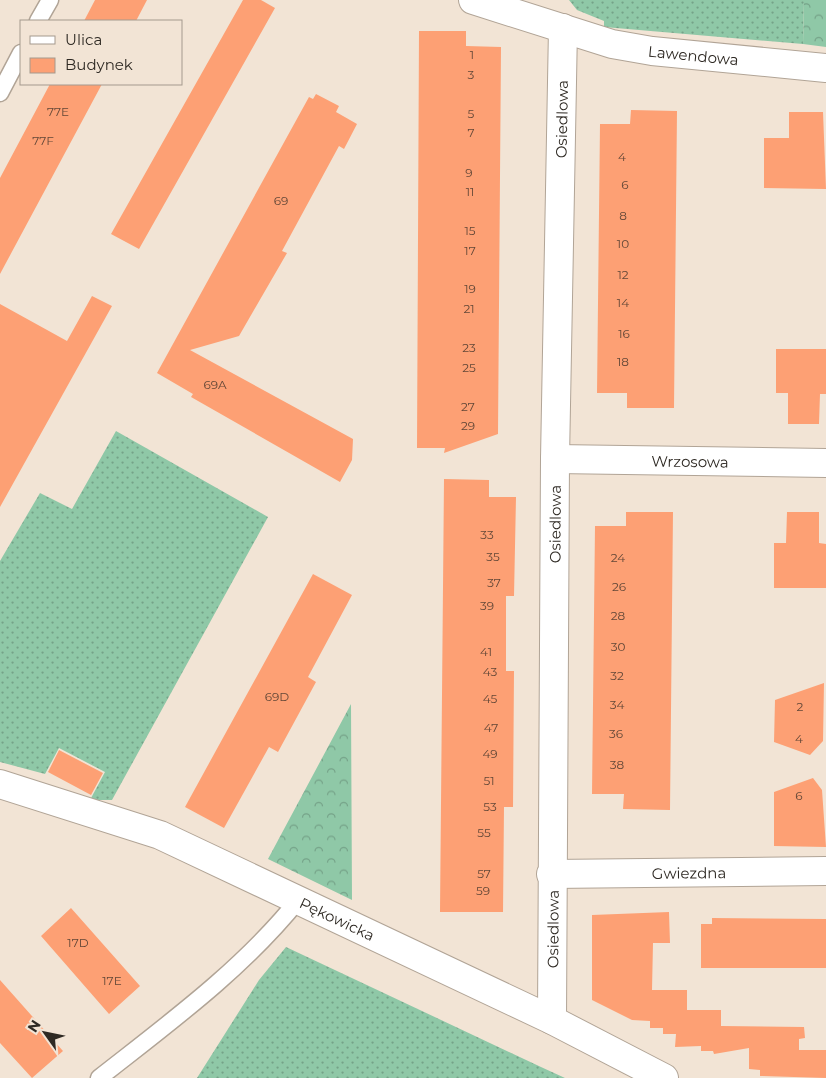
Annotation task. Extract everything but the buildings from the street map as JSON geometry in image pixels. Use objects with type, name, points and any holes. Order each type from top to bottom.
[{"type":"street","name":"Lawendowa","points":[[473,0],[551,16],[612,44],[652,51],[826,68]]},
{"type":"street","name":"Osiedlowa","points":[[551,16],[555,460],[551,874],[552,1020]]},
{"type":"street","name":"Wrzosowa","points":[[555,460],[826,463]]},
{"type":"street","name":"Pękowicka","points":[[0,784],[160,835],[552,1020],[664,1078]]},
{"type":"street","name":"Gwiezdna","points":[[551,874],[826,871]]},
{"type":"lane","points":[[39,20],[50,0]]},
{"type":"lane","points":[[0,93],[20,55]]},
{"type":"lane","points":[[99,1078],[204,994],[272,933],[299,899]]},
{"type":"green space","points":[[569,0],[804,0],[803,44],[604,27],[604,21],[577,10]]},
{"type":"green space","points":[[804,0],[826,0],[826,47],[803,44]]},
{"type":"green space","points":[[116,431],[268,517],[112,800],[90,800],[105,772],[59,748],[45,774],[0,762],[0,561],[40,493],[72,509]]},
{"type":"green space","points":[[351,704],[352,900],[268,859]]},
{"type":"green space","points":[[286,947],[565,1078],[197,1078],[259,980]]}]
